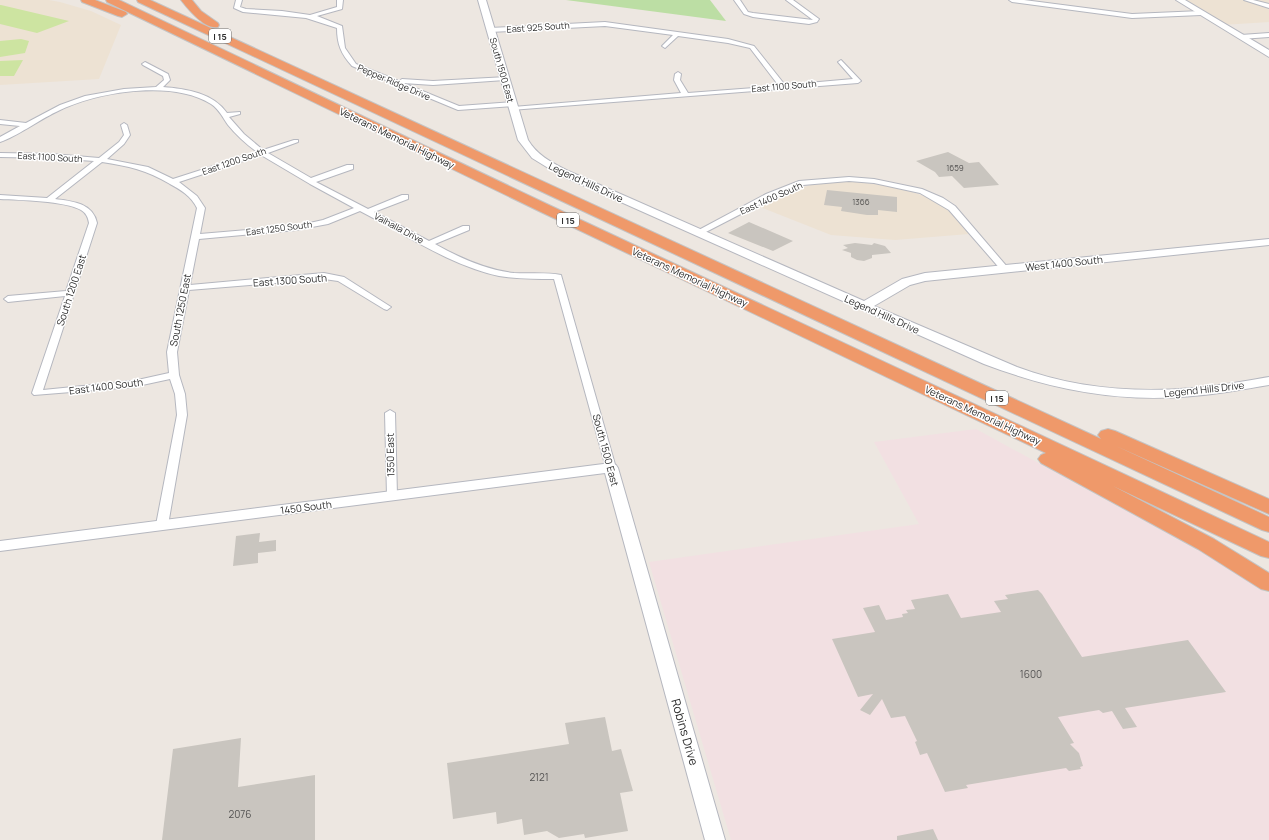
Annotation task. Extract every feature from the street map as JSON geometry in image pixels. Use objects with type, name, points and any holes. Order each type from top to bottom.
[{"type":"highway","points":[[86,0],[121,13],[229,62],[256,70]]},
{"type":"highway","name":"Veterans Memorial Highway","points":[[111,0],[546,209],[1269,551]]},
{"type":"highway","name":"Veterans Memorial Highway","points":[[142,0],[1269,525]]},
{"type":"highway","points":[[186,0],[201,16],[230,36],[298,72]]},
{"type":"highway","points":[[725,272],[755,280],[1269,507]]},
{"type":"highway","points":[[881,367],[927,395],[1200,540],[1269,583]]},
{"type":"street","name":"Pepper Ridge Drive","points":[[239,0],[238,8],[246,11],[310,16],[329,21],[340,27],[340,43],[345,56],[354,65],[458,108]]},
{"type":"street","name":"Pepper Ridge Drive","points":[[310,16],[340,8],[340,0]]},
{"type":"street","name":"South 1500 East","points":[[482,0],[523,140]]},
{"type":"street","points":[[737,0],[746,12],[754,15],[809,22],[815,21],[816,19],[789,0]]},
{"type":"street","points":[[1012,0],[1132,16],[1201,13]]},
{"type":"street","points":[[1180,0],[1269,54]]},
{"type":"street","points":[[1247,0],[1269,6]]},
{"type":"street","name":"East 925 South","points":[[490,30],[585,24],[611,24],[742,44],[752,48],[756,52],[783,87]]},
{"type":"street","points":[[585,24],[587,31]]},
{"type":"street","points":[[665,46],[677,34]]},
{"type":"street","points":[[1241,37],[1269,35]]},
{"type":"street","name":"East 1100 South","points":[[458,108],[513,106],[685,94],[858,80],[841,62]]},
{"type":"street","points":[[145,64],[166,75],[167,80],[158,89]]},
{"type":"street","points":[[678,74],[677,80],[685,94]]},
{"type":"street","points":[[382,77],[408,82],[433,83],[505,78]]},
{"type":"street","name":"Valhalla Drive","points":[[0,140],[53,110],[98,95],[117,91],[158,89],[175,90],[202,96],[216,104],[239,133],[262,152],[311,181],[466,263],[498,273],[522,276],[558,276]]},
{"type":"street","points":[[225,116],[238,113]]},
{"type":"street","points":[[0,122],[28,125]]},
{"type":"street","points":[[0,197],[48,201],[122,143],[127,134],[124,125]]},
{"type":"street","name":"Legend Hills Drive","points":[[523,140],[529,151],[541,161],[562,172],[990,361],[1034,377],[1066,385],[1107,392],[1149,394],[1182,393],[1269,381]]},
{"type":"street","name":"East 1200 South","points":[[172,182],[296,141]]},
{"type":"street","name":"East 1100 South","points":[[0,155],[52,156],[100,161]]},
{"type":"street","name":"South 1250 East","points":[[100,161],[140,167],[158,173],[198,200],[201,208],[172,352],[174,375],[180,394],[182,415],[162,525]]},
{"type":"street","points":[[311,181],[350,167]]},
{"type":"street","name":"East 1400 South","points":[[699,232],[769,196],[802,183],[849,179],[874,180],[922,191],[952,208],[1005,269]]},
{"type":"street","name":"Valhalla Drive","points":[[365,210],[405,197]]},
{"type":"street","name":"South 1200 East","points":[[37,393],[93,223],[91,215],[82,207],[48,201]]},
{"type":"street","name":"East 1250 South","points":[[195,237],[296,228],[325,222],[365,210]]},
{"type":"street","name":"Valhalla Drive","points":[[429,244],[466,228]]},
{"type":"street","name":"West 1400 South","points":[[865,306],[906,282],[925,277],[1269,242]]},
{"type":"street","name":"East 1300 South","points":[[185,288],[324,276],[341,280],[387,307]]},
{"type":"street","name":"South 1500 East","points":[[558,276],[655,623]]},
{"type":"street","points":[[8,299],[70,293]]},
{"type":"street","name":"East 1400 South","points":[[37,393],[133,384],[174,375]]},
{"type":"street","name":"1350 East","points":[[390,413],[392,496]]},
{"type":"street","name":"1450 South","points":[[0,546],[611,468]]},
{"type":"street","name":"Robins Drive","points":[[655,623],[715,840]]},
{"type":"shaded area","points":[[0,0],[49,0],[60,2],[91,11],[121,25],[99,79],[0,85]]},
{"type":"shaded area","points":[[1180,0],[1269,0],[1269,22],[1222,25]]},
{"type":"shaded area","points":[[846,181],[894,186],[927,197],[949,210],[969,234],[895,240],[831,235],[760,207],[792,191],[811,185]]},
{"type":"shaded area","points":[[976,429],[1209,556],[1269,594],[1269,840],[731,840],[649,562],[919,524],[874,442]]},
{"type":"green space","points":[[566,0],[710,0],[726,21]]},
{"type":"green space","points":[[0,5],[69,21],[37,33],[0,24]]},
{"type":"green space","points":[[21,39],[29,41],[25,53],[0,57],[0,41]]},
{"type":"green space","points":[[23,60],[14,76],[0,76],[0,61]]},
{"type":"building","points":[[948,152],[969,163],[979,162],[999,185],[964,188],[952,176],[939,177],[935,172],[916,161]]},
{"type":"building","points":[[827,190],[897,197],[897,212],[878,210],[878,215],[867,215],[841,211],[842,207],[824,205]]},
{"type":"building","points":[[749,222],[793,241],[773,251],[728,233]]},
{"type":"building","points":[[855,243],[872,245],[874,243],[885,246],[891,253],[872,255],[872,258],[864,261],[857,260],[851,257],[851,253],[842,250],[848,248],[843,245]]},
{"type":"building","points":[[260,533],[259,542],[276,540],[276,551],[258,553],[258,563],[233,566],[236,536]]},
{"type":"building","points":[[1038,590],[1082,657],[1188,640],[1226,692],[1125,708],[1137,727],[1123,729],[1112,711],[1103,713],[1099,710],[1058,717],[1074,743],[1070,744],[1079,753],[1083,766],[1080,767],[1081,769],[1069,771],[1066,768],[966,785],[968,788],[945,792],[927,753],[920,755],[915,742],[917,741],[905,716],[891,718],[882,699],[870,715],[860,710],[873,694],[858,697],[832,639],[875,632],[863,608],[879,605],[886,620],[903,617],[902,614],[908,613],[906,610],[915,609],[911,600],[948,594],[961,618],[1001,612],[994,601],[1008,599],[1005,595]]},
{"type":"building","points":[[605,717],[612,751],[621,749],[633,791],[620,793],[628,831],[585,838],[584,834],[559,838],[547,831],[524,835],[522,819],[497,824],[496,812],[453,819],[447,763],[569,744],[565,723]]},
{"type":"building","points":[[241,738],[238,787],[315,775],[315,840],[162,840],[173,749]]},
{"type":"building","points":[[933,829],[938,840],[897,840],[897,836]]}]
